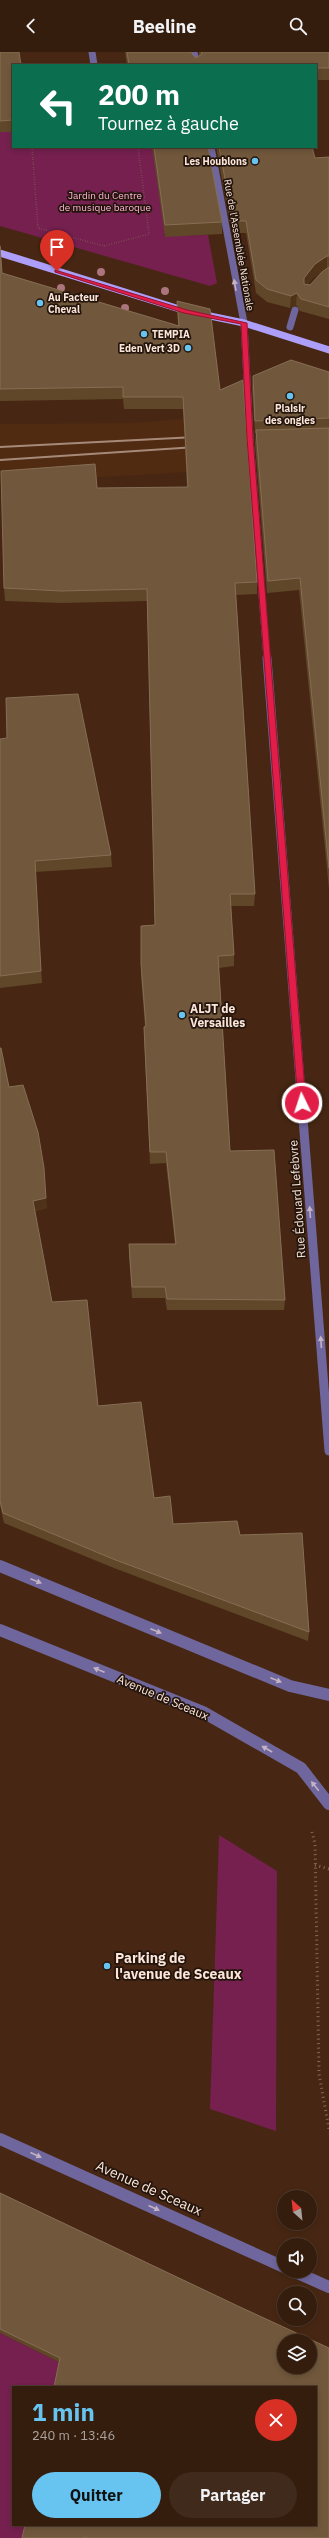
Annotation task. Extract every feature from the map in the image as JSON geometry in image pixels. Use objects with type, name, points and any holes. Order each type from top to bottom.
[{"type":"main road","points":[[0,253],[192,313],[244,323],[329,350]]},
{"type":"street","points":[[92,52],[94,64]]},
{"type":"street","points":[[194,52],[197,64]]},
{"type":"street","name":"Rue de l'Assemblée Nationale","points":[[211,148],[244,323]]},
{"type":"street","points":[[290,327],[295,310]]},
{"type":"street","name":"Rue Édouard Lefebvre","points":[[244,323],[329,1451]]},
{"type":"street","points":[[0,1566],[290,1686],[329,1695]]},
{"type":"street","name":"Avenue de Sceaux","points":[[0,1630],[203,1712],[300,1768],[329,1804]]},
{"type":"street","name":"Avenue de Sceaux","points":[[0,2139],[277,2264]]},
{"type":"street","points":[[308,2278],[329,2288]]},
{"type":"path","points":[[32,148],[38,228],[104,246],[149,234],[138,148]]},
{"type":"path","points":[[311,1829],[315,1844],[319,2074],[329,2129]]},
{"type":"path","points":[[315,1865],[329,1868]]},
{"type":"shaded area","points":[[219,416],[223,470],[0,483],[0,424],[134,423]]},
{"type":"green space","name":"Jardin du Centre de musique baroque","points":[[0,132],[12,132],[12,148],[193,148],[164,236],[208,235],[217,283],[210,286],[0,226]]},
{"type":"green space","points":[[219,1835],[277,1871],[276,2131],[210,2109]]},
{"type":"green space","points":[[0,2333],[61,2363],[56,2386],[12,2386],[12,2526],[27,2526],[24,2538],[0,2538]]},
{"type":"building","points":[[0,52],[19,52],[21,64],[12,64],[12,120],[0,121]]},
{"type":"building","points":[[127,52],[192,52],[196,58],[202,54],[201,52],[329,52],[329,68],[317,68],[317,64],[129,64]]},
{"type":"building","points":[[154,148],[208,148],[222,222],[165,225]]},
{"type":"building","points":[[219,148],[312,148],[315,158],[329,157],[329,256],[315,264],[304,278],[304,284],[310,285],[329,267],[329,307],[301,299],[297,293],[291,296],[267,289],[256,280],[246,221],[233,221]]},
{"type":"building","points":[[0,246],[2,273],[179,326],[177,301],[210,309],[220,390],[243,380],[257,582],[235,583],[255,894],[230,894],[234,955],[218,956],[230,1151],[274,1150],[285,1300],[167,1299],[165,1287],[132,1287],[129,1244],[176,1244],[166,1152],[150,1152],[144,1027],[146,1026],[141,964],[141,926],[155,925],[147,589],[61,591],[4,588],[1,471],[95,464],[97,488],[188,487],[183,397],[123,397],[123,387],[0,389]]},
{"type":"building","points":[[291,360],[329,372],[329,418],[255,421],[253,376]]},
{"type":"building","points":[[329,428],[329,868],[300,578],[268,581],[256,430]]},
{"type":"building","points":[[78,694],[111,855],[35,861],[41,971],[0,976],[0,739],[7,738],[6,698]]},
{"type":"building","points":[[0,1048],[9,1087],[23,1085],[38,1132],[44,1168],[46,1198],[33,1201],[52,1302],[87,1300],[98,1406],[141,1402],[154,1498],[170,1496],[173,1524],[237,1521],[240,1535],[302,1533],[309,1632],[113,1559],[3,1513],[0,1501]]},
{"type":"building","points":[[0,2193],[277,2324],[277,2326],[281,2326],[299,2334],[277,2334],[277,2374],[317,2374],[317,2342],[329,2348],[329,2538],[22,2538],[25,2526],[317,2526],[317,2386],[54,2386],[60,2358],[0,2329]]},
{"type":"railway","points":[[0,447],[196,437]]},
{"type":"railway","points":[[0,460],[196,447]]},
{"type":"place","name":"Les Houblons","points":[[255,161]]},
{"type":"place","name":"Au Facteur Cheval","points":[[40,303]]},
{"type":"place","name":"TEMPIA","points":[[144,334]]},
{"type":"place","name":"Eden Vert 3D","points":[[188,348]]},
{"type":"place","name":"Plaisir des ongles","points":[[290,396]]},
{"type":"place","name":"ALJT de Versailles","points":[[182,1015]]},
{"type":"place","name":"Parking de l'avenue de Sceaux","points":[[107,1966]]},
{"type":"route","points":[[57,271],[198,315],[244,323],[250,438],[302,1103]]}]
